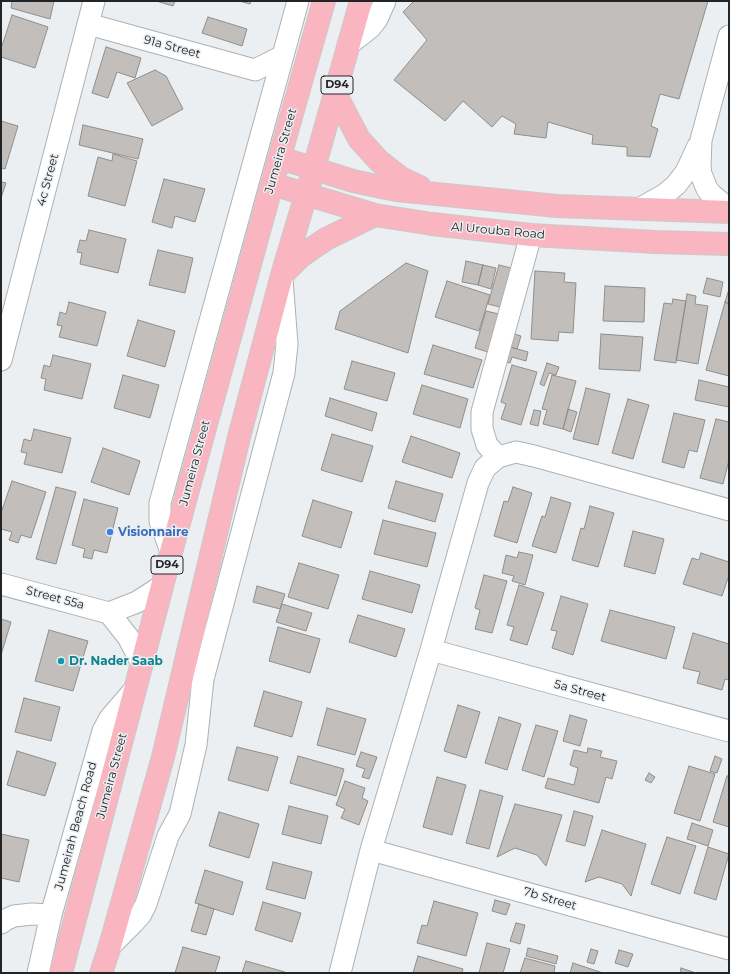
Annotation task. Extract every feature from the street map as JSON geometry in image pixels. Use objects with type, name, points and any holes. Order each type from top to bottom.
[{"type":"main road","name":"Jumeira Street","points":[[61,973],[170,552],[324,1]]},
{"type":"main road","name":"D94","points":[[101,973],[110,946],[163,757],[238,437],[282,274],[314,168],[361,1]]},
{"type":"main road","points":[[335,93],[360,139],[379,162],[400,178],[440,195]]},
{"type":"main road","points":[[280,158],[353,181],[396,190],[557,206],[729,210]]},
{"type":"main road","name":"Al Urouba Road","points":[[272,184],[375,215],[432,224],[531,235],[655,242],[729,244]]},
{"type":"main road","points":[[282,274],[301,256],[326,239],[375,215]]},
{"type":"street","name":"4c Street","points":[[1,360],[94,1]]},
{"type":"street","points":[[170,552],[160,521],[160,503],[298,1]]},
{"type":"street","points":[[348,45],[370,28],[377,19],[386,1]]},
{"type":"street","name":"91a Street","points":[[88,24],[255,70]]},
{"type":"street","points":[[639,209],[664,195],[676,185],[686,172],[701,140],[729,36]]},
{"type":"street","points":[[270,101],[255,70],[283,56]]},
{"type":"street","points":[[701,140],[700,166],[703,182],[712,195],[729,210]]},
{"type":"street","points":[[498,457],[487,444],[482,429],[482,412],[531,235]]},
{"type":"street","points":[[110,946],[141,914],[146,904],[168,836],[180,814],[197,738],[199,706],[203,679],[284,373],[287,344],[282,274]]},
{"type":"street","points":[[340,973],[371,850],[431,650],[478,483],[485,468],[498,457],[516,452],[729,510]]},
{"type":"street","name":"Street 55a","points":[[1,584],[109,613]]},
{"type":"street","points":[[142,664],[128,637],[109,613],[137,602],[162,586]]},
{"type":"street","name":"5a Street","points":[[431,650],[729,731]]},
{"type":"street","name":"Jumeirah Beach Road","points":[[38,973],[52,915],[103,731],[110,718],[135,688]]},
{"type":"street","name":"7b Street","points":[[371,850],[729,949]]},
{"type":"street","points":[[1,924],[14,916],[32,914],[52,915]]},
{"type":"building","points":[[12,1],[54,1],[50,19],[11,8]]},
{"type":"building","points":[[156,1],[175,1],[173,6]]},
{"type":"building","points":[[239,1],[251,1],[250,4]]},
{"type":"building","points":[[414,1],[708,1],[679,99],[660,94],[651,126],[658,129],[650,157],[627,156],[627,147],[592,144],[593,135],[548,122],[546,138],[514,134],[516,124],[502,116],[492,127],[463,101],[445,121],[394,80],[427,40],[403,12]]},
{"type":"building","points":[[12,15],[48,27],[35,68],[1,57],[1,49]]},
{"type":"building","points":[[208,17],[247,29],[242,46],[202,33]]},
{"type":"building","points":[[106,47],[141,58],[135,78],[117,72],[108,98],[92,93]]},
{"type":"building","points":[[155,70],[166,76],[183,109],[152,126],[127,83]]},
{"type":"building","points":[[1,121],[18,126],[5,169],[1,168]]},
{"type":"building","points":[[83,125],[143,139],[138,159],[79,145]]},
{"type":"building","points":[[113,154],[137,161],[125,206],[88,196],[98,157],[112,161]]},
{"type":"building","points":[[164,179],[205,189],[195,222],[175,216],[172,228],[152,222]]},
{"type":"building","points":[[1,182],[6,183],[1,198]]},
{"type":"building","points":[[89,230],[126,239],[118,273],[80,264],[82,253],[77,252],[80,240],[86,241]]},
{"type":"building","points":[[158,250],[193,258],[185,293],[149,285]]},
{"type":"building","points":[[466,261],[483,265],[478,285],[462,282]]},
{"type":"building","points":[[406,263],[428,271],[408,353],[335,329],[340,311]]},
{"type":"building","points":[[483,265],[496,268],[491,289],[478,285]]},
{"type":"building","points":[[499,265],[515,269],[504,308],[488,304]]},
{"type":"building","points":[[535,271],[565,273],[564,282],[576,283],[573,333],[559,332],[558,341],[531,339]]},
{"type":"building","points":[[707,278],[723,282],[720,297],[703,293]]},
{"type":"building","points":[[447,281],[490,295],[479,331],[435,317]]},
{"type":"building","points":[[605,286],[645,288],[644,322],[603,321]]},
{"type":"building","points":[[729,289],[729,304],[725,302]]},
{"type":"building","points":[[687,294],[696,296],[695,304],[708,306],[698,364],[676,360]]},
{"type":"building","points":[[673,299],[686,301],[676,363],[654,360],[664,303],[672,304]]},
{"type":"building","points":[[69,302],[106,312],[97,346],[59,337],[62,326],[57,325],[60,312],[66,314]]},
{"type":"building","points":[[725,302],[729,304],[729,376],[706,370]]},
{"type":"building","points":[[486,311],[499,314],[488,352],[475,348]]},
{"type":"building","points":[[138,320],[175,331],[165,367],[127,356]]},
{"type":"building","points":[[511,333],[521,336],[517,349],[507,346]]},
{"type":"building","points":[[601,334],[643,337],[640,371],[599,369]]},
{"type":"building","points":[[433,345],[482,360],[473,388],[424,374]]},
{"type":"building","points":[[507,346],[528,352],[526,361],[512,357],[510,363],[503,361]]},
{"type":"building","points":[[53,355],[91,364],[82,399],[44,390],[46,379],[41,378],[44,365],[50,367]]},
{"type":"building","points":[[352,361],[395,373],[387,401],[344,389]]},
{"type":"building","points":[[547,363],[559,367],[556,375],[549,373],[544,386],[540,384]]},
{"type":"building","points":[[512,365],[537,372],[521,425],[501,419],[506,404],[501,402]]},
{"type":"building","points":[[123,375],[159,385],[150,418],[114,408]]},
{"type":"building","points":[[552,375],[576,381],[563,429],[543,424],[547,410],[542,409]]},
{"type":"building","points":[[699,380],[729,387],[729,407],[695,400]]},
{"type":"building","points":[[422,385],[468,399],[460,428],[413,414]]},
{"type":"building","points":[[586,388],[610,394],[598,445],[573,439]]},
{"type":"building","points":[[330,398],[377,413],[372,431],[325,416]]},
{"type":"building","points":[[628,399],[649,405],[633,459],[612,453]]},
{"type":"building","points":[[568,409],[577,412],[571,432],[563,429]]},
{"type":"building","points":[[534,410],[541,411],[538,426],[530,424]]},
{"type":"building","points":[[674,413],[705,420],[697,452],[689,450],[684,468],[662,462]]},
{"type":"building","points":[[716,419],[729,422],[729,460],[723,484],[700,478]]},
{"type":"building","points":[[34,429],[71,438],[62,473],[24,464],[27,453],[21,452],[24,439],[31,441]]},
{"type":"building","points":[[332,434],[373,446],[362,482],[321,470]]},
{"type":"building","points":[[411,436],[460,453],[452,478],[402,462]]},
{"type":"building","points":[[103,448],[140,461],[129,495],[91,482]]},
{"type":"building","points":[[12,481],[46,492],[31,538],[21,535],[18,543],[9,540],[12,532],[1,529],[1,513]]},
{"type":"building","points":[[396,481],[443,494],[435,522],[388,508]]},
{"type":"building","points":[[56,487],[76,492],[56,564],[36,559]]},
{"type":"building","points":[[513,487],[532,493],[517,543],[494,536],[504,501],[508,502]]},
{"type":"building","points":[[551,497],[571,503],[556,553],[532,546],[542,516],[545,517]]},
{"type":"building","points":[[84,499],[118,508],[107,553],[94,550],[92,559],[83,557],[85,549],[72,545]]},
{"type":"building","points":[[313,500],[352,512],[341,548],[302,536]]},
{"type":"building","points":[[590,506],[614,513],[598,567],[572,560],[581,528],[584,529]]},
{"type":"building","points":[[383,520],[436,533],[427,567],[374,554]]},
{"type":"building","points":[[633,531],[664,539],[655,574],[624,566]]},
{"type":"building","points":[[519,552],[533,555],[525,585],[512,581],[514,576],[502,573],[506,555],[517,558]]},
{"type":"building","points":[[701,553],[729,562],[729,575],[722,596],[683,584],[692,558],[699,560]]},
{"type":"building","points":[[299,563],[339,575],[328,609],[288,597]]},
{"type":"building","points":[[370,571],[420,585],[412,613],[362,599]]},
{"type":"building","points":[[484,575],[507,581],[492,633],[475,629],[480,610],[475,608]]},
{"type":"building","points":[[519,585],[544,593],[527,645],[510,640],[514,627],[507,625]]},
{"type":"building","points":[[257,586],[285,594],[280,609],[253,602]]},
{"type":"building","points":[[561,596],[588,604],[573,655],[552,648],[557,631],[551,630]]},
{"type":"building","points":[[282,604],[312,613],[306,631],[276,622]]},
{"type":"building","points":[[610,610],[675,627],[666,659],[601,641]]},
{"type":"building","points":[[358,615],[405,629],[396,657],[349,642]]},
{"type":"building","points":[[1,619],[11,622],[1,655]]},
{"type":"building","points":[[278,627],[320,639],[310,673],[269,661]]},
{"type":"building","name":"Dr. Nader Saab","points":[[49,630],[88,641],[73,691],[35,681]]},
{"type":"building","points":[[693,633],[729,644],[729,680],[725,679],[722,690],[697,683],[700,672],[683,668]]},
{"type":"building","points":[[264,691],[302,702],[292,737],[254,726]]},
{"type":"building","points":[[24,698],[60,707],[51,741],[15,732]]},
{"type":"building","points":[[458,705],[480,712],[466,758],[444,751]]},
{"type":"building","points":[[327,708],[366,719],[355,755],[317,745]]},
{"type":"building","points":[[570,715],[587,720],[580,746],[563,741]]},
{"type":"building","points":[[499,717],[521,724],[507,770],[485,763]]},
{"type":"building","points":[[536,725],[558,731],[544,777],[522,770]]},
{"type":"building","points":[[237,747],[278,757],[268,791],[228,780]]},
{"type":"building","points":[[588,748],[602,751],[600,757],[617,761],[612,779],[606,777],[599,803],[545,788],[548,778],[574,785],[578,768],[570,765],[574,750],[587,753]]},
{"type":"building","points":[[17,751],[56,763],[45,796],[7,785]]},
{"type":"building","points":[[361,752],[377,757],[369,779],[362,777],[365,769],[356,766]]},
{"type":"building","points":[[298,756],[344,769],[336,796],[290,783]]},
{"type":"building","points":[[715,756],[722,759],[717,773],[710,771]]},
{"type":"building","points":[[689,766],[715,774],[700,821],[674,813]]},
{"type":"building","points":[[649,773],[655,777],[651,783],[645,780]]},
{"type":"building","points":[[727,776],[729,776],[729,827],[713,822]]},
{"type":"building","points":[[437,777],[466,785],[452,835],[423,827]]},
{"type":"building","points":[[345,781],[365,788],[362,798],[368,801],[359,825],[341,818],[345,809],[336,805]]},
{"type":"building","points":[[480,790],[503,796],[489,849],[466,843]]},
{"type":"building","points":[[515,804],[562,815],[546,866],[537,855],[515,848],[497,857]]},
{"type":"building","points":[[289,806],[328,816],[321,844],[282,834]]},
{"type":"building","points":[[574,811],[593,816],[585,846],[566,841]]},
{"type":"building","points":[[219,812],[259,824],[249,858],[209,846]]},
{"type":"building","points":[[692,823],[713,830],[708,846],[687,839]]},
{"type":"building","points":[[602,830],[646,844],[631,896],[622,884],[599,877],[585,882]]},
{"type":"building","points":[[1,834],[29,840],[19,882],[1,878]]},
{"type":"building","points":[[667,837],[696,846],[680,894],[651,884]]},
{"type":"building","points":[[708,847],[729,854],[716,900],[694,893]]},
{"type":"building","points":[[273,862],[312,872],[305,899],[266,889]]},
{"type":"building","points":[[205,870],[243,882],[233,915],[195,903]]},
{"type":"building","points":[[495,900],[510,904],[506,915],[492,911]]},
{"type":"building","points":[[434,901],[478,913],[466,956],[417,943],[422,925],[427,926]]},
{"type":"building","points":[[263,902],[301,913],[292,942],[255,930]]},
{"type":"building","points":[[199,904],[214,909],[206,935],[191,931]]},
{"type":"building","points":[[516,923],[525,925],[520,944],[510,941]]},
{"type":"building","points":[[487,943],[510,949],[503,973],[479,973]]},
{"type":"building","points":[[183,947],[220,957],[215,973],[175,973]]},
{"type":"building","points":[[528,948],[558,956],[556,964],[526,956]]},
{"type":"building","points":[[591,949],[598,951],[594,964],[587,962]]},
{"type":"building","points":[[619,950],[633,954],[628,967],[615,963]]},
{"type":"building","points":[[418,956],[463,969],[462,973],[413,973]]},
{"type":"building","points":[[525,958],[555,966],[554,973],[520,973]]},
{"type":"building","points":[[246,961],[285,972],[285,973],[242,973]]},
{"type":"building","points":[[573,963],[603,973],[570,973]]},
{"type":"building","points":[[681,968],[696,973],[680,973]]},
{"type":"place","name":"Visionnaire","points":[[110,532]]},
{"type":"place","name":"Dr. Nader Saab","points":[[61,661]]}]
